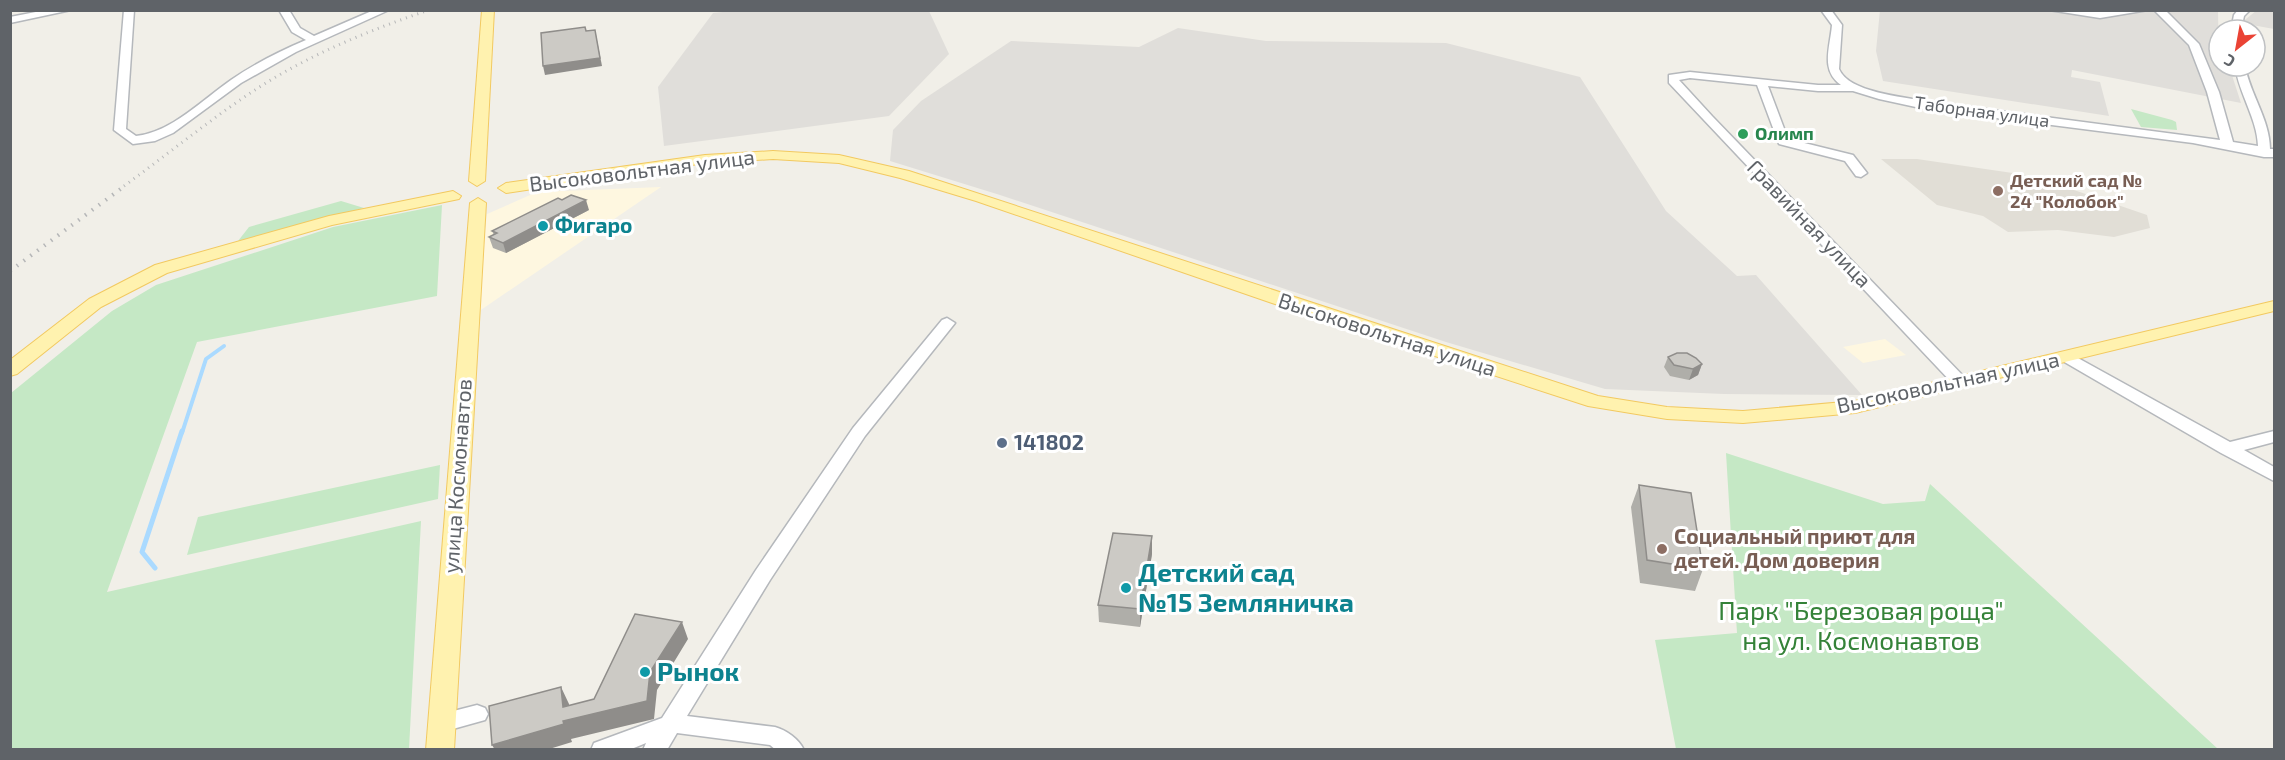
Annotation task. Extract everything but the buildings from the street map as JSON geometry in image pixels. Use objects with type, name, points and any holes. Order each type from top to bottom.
[{"type":"main road","name":"улица Космонавтов","points":[[440,750],[490,194],[488,10]]},
{"type":"main road","name":"Высоковольтная улица","points":[[490,194],[705,159],[772,155],[839,159],[903,174],[982,198],[1288,303],[1595,402],[1666,413],[1743,417],[1855,407],[2274,306]]},
{"type":"main road","points":[[10,370],[95,303],[161,269],[329,221],[453,196],[461,187],[490,194]]},
{"type":"street","points":[[10,20],[66,10]]},
{"type":"street","points":[[129,10],[120,130],[130,139],[141,140],[160,135],[237,81],[313,40],[384,10]]},
{"type":"street","points":[[284,10],[296,30],[313,40]]},
{"type":"street","points":[[1826,10],[1837,25],[1833,69],[1836,76],[1854,88]]},
{"type":"street","points":[[2054,10],[2100,15],[2143,10]]},
{"type":"street","points":[[2159,10],[2194,44],[2213,92],[2227,144]]},
{"type":"street","name":"Гравийная улица","points":[[1690,75],[1679,75],[1672,79],[1960,382]]},
{"type":"street","name":"Таборная улица","points":[[1690,75],[1818,88],[1854,88],[1879,96],[1925,105],[2227,144],[2271,154]]},
{"type":"street","points":[[2243,78],[2250,103],[2271,154]]},
{"type":"street","points":[[1761,82],[1783,141],[1849,158],[1861,173]]},
{"type":"street","points":[[654,750],[673,723],[763,575],[859,432],[947,322]]},
{"type":"street","points":[[2067,357],[2274,475]]},
{"type":"street","points":[[2227,449],[2274,436]]},
{"type":"street","points":[[442,723],[477,714]]},
{"type":"street","points":[[602,750],[673,723],[776,736],[793,750]]},
{"type":"shaded area","points":[[1880,10],[2218,11],[2218,18],[2207,18],[2207,78],[2233,78],[2241,103],[2072,70],[2071,77],[2100,82],[2109,116],[1883,81],[1876,51]]},
{"type":"shaded area","points":[[732,11],[929,11],[949,54],[889,116],[664,146],[658,87],[713,13]]},
{"type":"shaded area","points":[[2256,11],[2274,11],[2274,29],[2267,28],[2267,18],[2247,18]]},
{"type":"shaded area","points":[[1178,28],[1266,41],[1446,43],[1580,77],[1666,211],[1737,276],[1756,275],[1862,395],[1724,394],[1605,389],[1446,342],[890,161],[893,130],[921,101],[1011,41],[1139,47]]},
{"type":"shaded area","name":"Детский сад № 24 \"Колобок\"","points":[[1881,159],[1917,159],[2033,176],[2147,215],[2150,228],[2114,237],[2058,230],[2008,232],[1983,216],[1937,205]]},
{"type":"shaded area","points":[[661,187],[475,314],[487,214],[537,192]]},
{"type":"shaded area","points":[[1885,339],[1906,355],[1863,363],[1843,347]]},
{"type":"green space","points":[[2131,109],[2172,120],[2176,122],[2177,130],[2141,127]]},
{"type":"green space","points":[[341,201],[364,208],[238,241],[249,227]]},
{"type":"green space","points":[[442,205],[437,296],[197,342],[107,592],[421,521],[409,749],[11,749],[11,393],[112,311],[156,285],[333,227]]},
{"type":"green space","name":"Парк \"Березовая роща\" на ул. Космонавтов","points":[[1726,453],[1883,504],[1925,501],[1930,484],[2218,749],[1676,749],[1655,640],[1737,633]]},
{"type":"green space","points":[[440,465],[438,499],[187,555],[198,517]]},
{"type":"waterway","points":[[182,433],[206,359],[224,346]]},
{"type":"waterway","points":[[155,568],[142,552],[182,431]]},
{"type":"railway","points":[[124,186],[264,84],[356,37],[429,10]]},
{"type":"railway","points":[[10,271],[126,185]]},
{"type":"place","name":"Олимп","points":[[1743,134]]},
{"type":"place","name":"Детский сад № 24 \"Колобок\"","points":[[1998,191]]},
{"type":"place","name":"Фигаро","points":[[543,226]]},
{"type":"place","name":"141802","points":[[1002,443]]},
{"type":"place","name":"Социальный приют для детей. Дом доверия","points":[[1662,549]]},
{"type":"place","name":"Детский сад №15 Земляничка","points":[[1126,588]]},
{"type":"place","name":"Рынок","points":[[645,672]]}]
